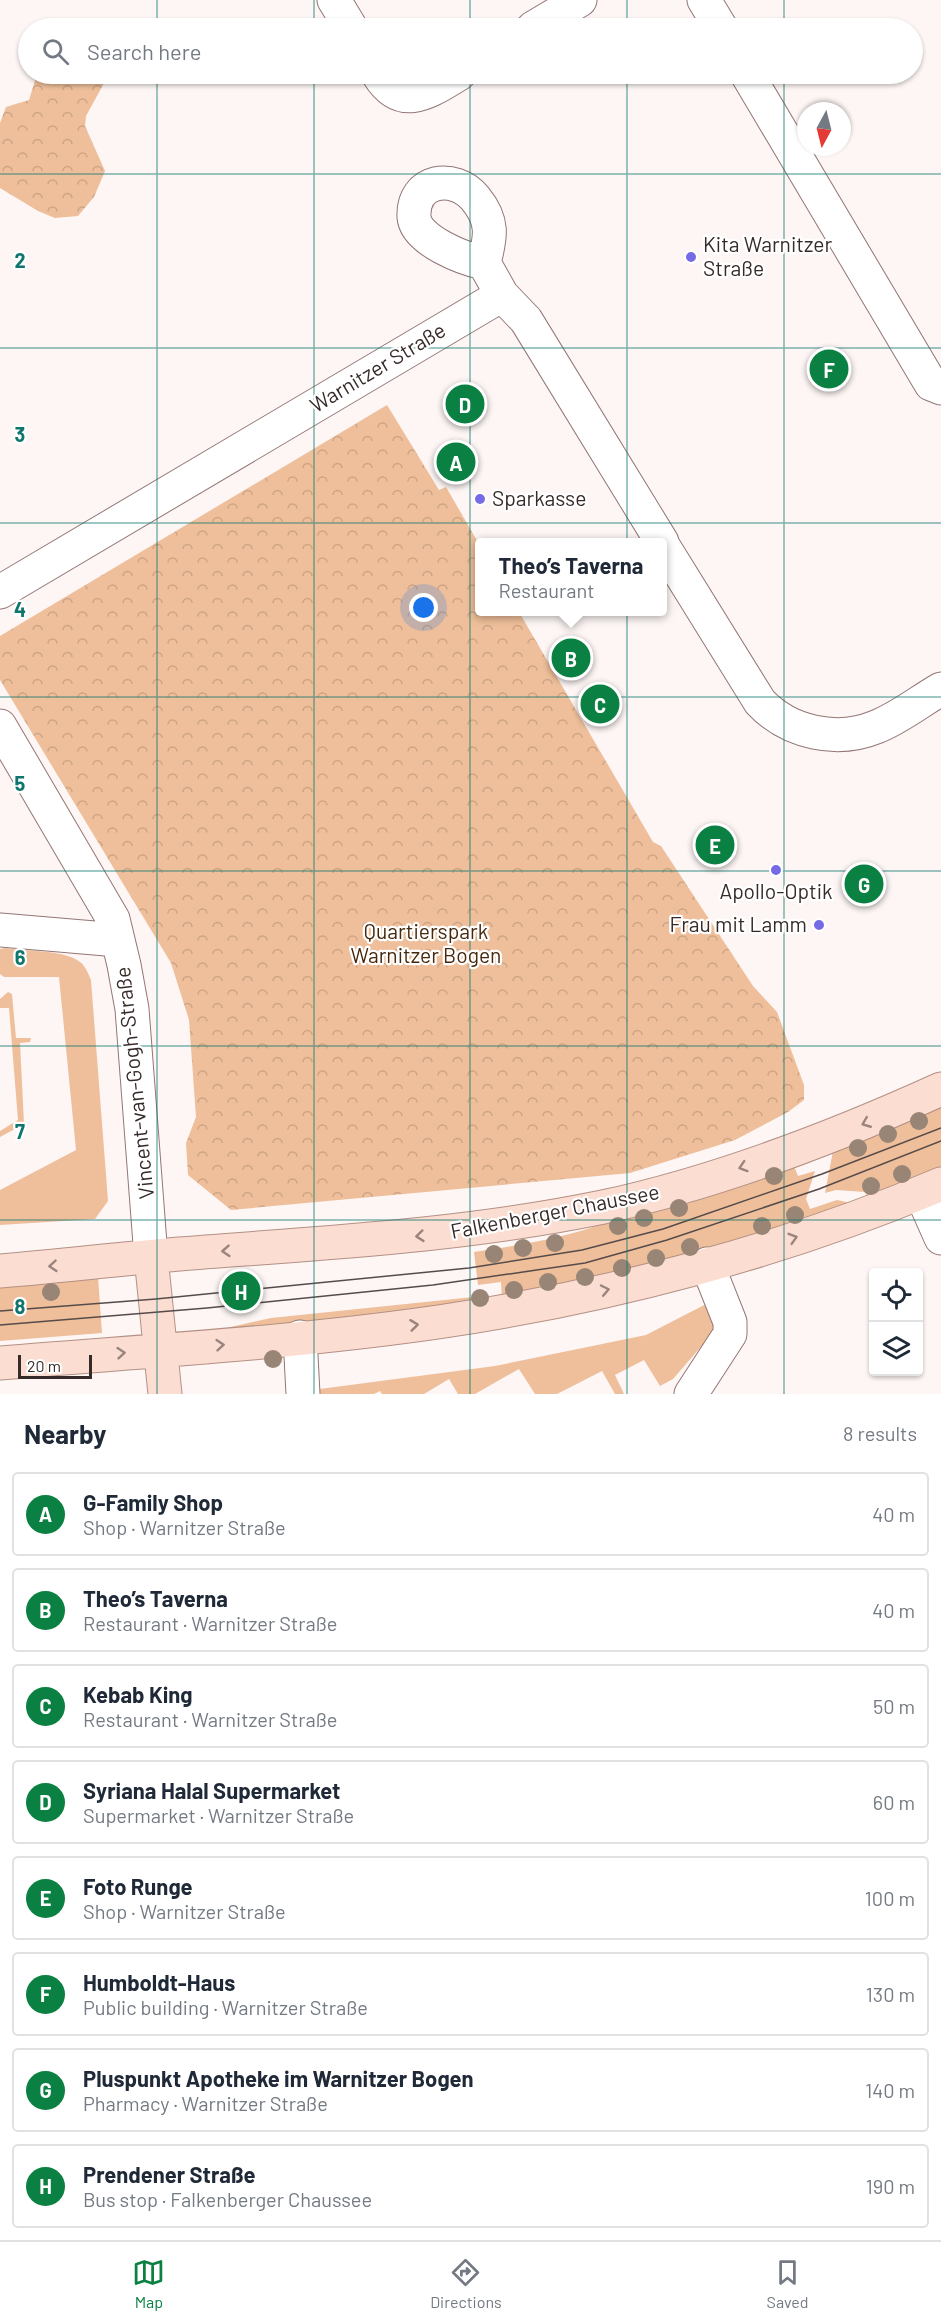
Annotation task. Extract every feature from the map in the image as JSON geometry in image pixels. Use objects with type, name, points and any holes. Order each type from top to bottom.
[{"type":"main road","name":"Falkenberger Chaussee","points":[[0,1271],[419,1236],[602,1207],[675,1189],[798,1149],[866,1124],[941,1089]]},
{"type":"main road","points":[[0,1363],[381,1329],[494,1313],[624,1286],[707,1264],[798,1237],[931,1188]]},
{"type":"main road","points":[[151,1257],[165,1394]]},
{"type":"street","points":[[334,0],[345,18]]},
{"type":"street","points":[[550,18],[580,0]]},
{"type":"street","points":[[704,0],[715,18]]},
{"type":"street","points":[[387,84],[395,92],[413,97],[441,84]]},
{"type":"street","points":[[753,84],[931,384],[941,388]]},
{"type":"street","points":[[484,262],[502,295],[526,320],[659,538]]},
{"type":"street","name":"Warnitzer Straße","points":[[0,592],[502,295]]},
{"type":"street","points":[[667,551],[754,693],[772,715],[813,733],[840,735],[876,727],[941,689]]},
{"type":"street","name":"Vincent-van-Gogh-Straße","points":[[0,726],[113,919],[133,1020],[151,1257]]},
{"type":"street","points":[[0,930],[118,940]]},
{"type":"street","points":[[931,1188],[941,1238]]},
{"type":"street","points":[[691,1394],[730,1334],[730,1322],[707,1264]]},
{"type":"street","points":[[300,1337],[303,1394]]},
{"type":"green space","points":[[34,84],[104,84],[86,116],[85,126],[105,171],[94,197],[78,216],[55,218],[38,211],[0,188],[0,123],[6,107],[29,100]]},
{"type":"green space","name":"Quartierspark Warnitzer Bogen","points":[[387,405],[439,490],[446,487],[476,538],[475,616],[521,616],[653,842],[661,846],[753,986],[777,1012],[804,1085],[804,1100],[788,1112],[735,1140],[630,1173],[231,1210],[188,1175],[186,1143],[196,1117],[189,1020],[171,963],[0,680],[0,636]]},
{"type":"green space","points":[[0,949],[70,957],[82,964],[91,980],[108,1201],[95,1219],[0,1225],[0,1190],[76,1150],[59,977],[4,977],[0,974]]},
{"type":"green space","points":[[8,992],[12,994],[16,1038],[31,1038],[30,1042],[20,1043],[24,1124],[0,1137],[0,1131],[18,1120],[9,1008],[0,1008],[0,999]]},
{"type":"green space","points":[[941,1105],[941,1171],[868,1199],[865,1192],[836,1190],[825,1193],[833,1151]]},
{"type":"green space","points":[[794,1166],[798,1176],[815,1171],[806,1199],[810,1209],[837,1200],[851,1203],[725,1246],[502,1299],[501,1282],[478,1285],[474,1252],[526,1244],[577,1232]]},
{"type":"green space","points":[[98,1277],[102,1333],[0,1341],[0,1283]]},
{"type":"green space","points":[[483,1296],[486,1301],[413,1313],[226,1330],[226,1328],[271,1318]]},
{"type":"green space","points":[[710,1302],[719,1326],[673,1379],[660,1386],[644,1360],[615,1375],[624,1394],[615,1394],[602,1371],[557,1394],[535,1394],[519,1369],[475,1394],[458,1394],[449,1379],[424,1394],[382,1394],[380,1391],[374,1394],[312,1394],[312,1390],[495,1366],[646,1335]]},
{"type":"tram line","points":[[0,1311],[156,1299],[469,1268],[582,1250],[663,1229],[822,1174],[941,1128]]},
{"type":"tram line","points":[[0,1325],[207,1308],[433,1285],[585,1263],[667,1240],[819,1189],[941,1141]]},
{"type":"place","name":"Kita Warnitzer Straße","points":[[691,257]]},
{"type":"place","name":"Humboldt-Haus","points":[[829,369]]},
{"type":"place","name":"Syriana Halal Supermarket","points":[[465,404]]},
{"type":"place","name":"G-Family Shop","points":[[456,462]]},
{"type":"place","name":"Sparkasse","points":[[480,499]]},
{"type":"place","name":"Theo’s Taverna","points":[[571,658]]},
{"type":"place","name":"Kebab King","points":[[600,704]]},
{"type":"place","name":"Foto Runge","points":[[715,845]]},
{"type":"place","name":"Apollo-Optik","points":[[776,870]]},
{"type":"place","name":"Pluspunkt Apotheke im Warnitzer Bogen","points":[[864,884]]},
{"type":"place","name":"Frau mit Lamm","points":[[819,925]]},
{"type":"place","name":"Prendener Straße","points":[[241,1291]]}]
